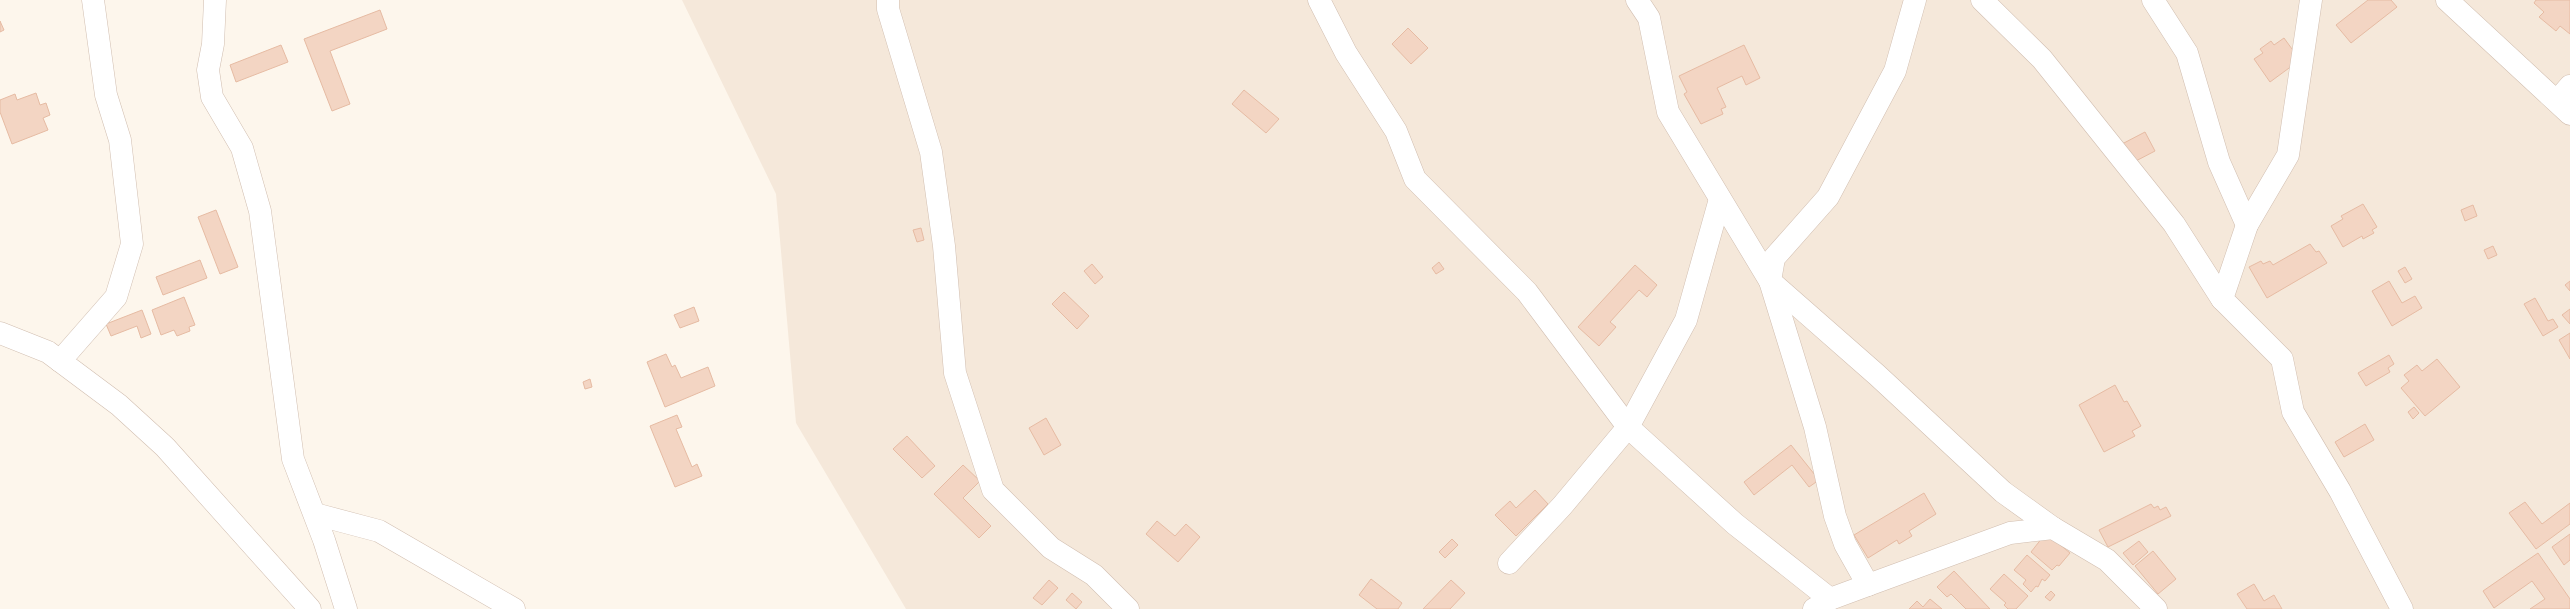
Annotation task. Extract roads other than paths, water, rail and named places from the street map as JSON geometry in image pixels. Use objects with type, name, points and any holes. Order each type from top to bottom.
[{"type":"street","points":[[60,361],[116,297],[132,244],[120,140],[106,96],[93,0]]},
{"type":"street","points":[[215,0],[213,44],[208,70],[212,97],[242,148],[260,211],[293,459],[315,514],[346,609]]},
{"type":"street","points":[[888,0],[888,9],[931,152],[944,246],[955,373],[993,490],[1051,548],[1094,575],[1128,609]]},
{"type":"street","points":[[1319,0],[1346,53],[1396,131],[1415,179],[1527,292],[1628,427],[1822,604],[1868,585],[2010,533],[2053,528]]},
{"type":"street","points":[[1637,0],[1649,18],[1668,112],[1770,281],[1814,427],[1835,516],[1845,544],[1868,585]]},
{"type":"street","points":[[1770,281],[1774,258],[1828,197],[1895,71],[1915,0]]},
{"type":"street","points":[[1982,0],[2042,60],[2164,212],[2222,300],[2282,359],[2293,412],[2340,491],[2402,609]]},
{"type":"street","points":[[2154,0],[2187,53],[2220,162],[2247,225]]},
{"type":"street","points":[[2222,300],[2247,225],[2288,155],[2311,0]]},
{"type":"street","points":[[2447,0],[2566,100]]},
{"type":"street","points":[[1509,563],[1562,506],[1628,427],[1686,320],[1720,199]]},
{"type":"street","points":[[1770,281],[1877,376],[2003,492],[2053,528],[2107,560],[2156,609]]},
{"type":"street","points":[[0,333],[48,352],[119,405],[165,447],[310,609]]},
{"type":"street","points":[[315,514],[379,531],[514,609]]}]
